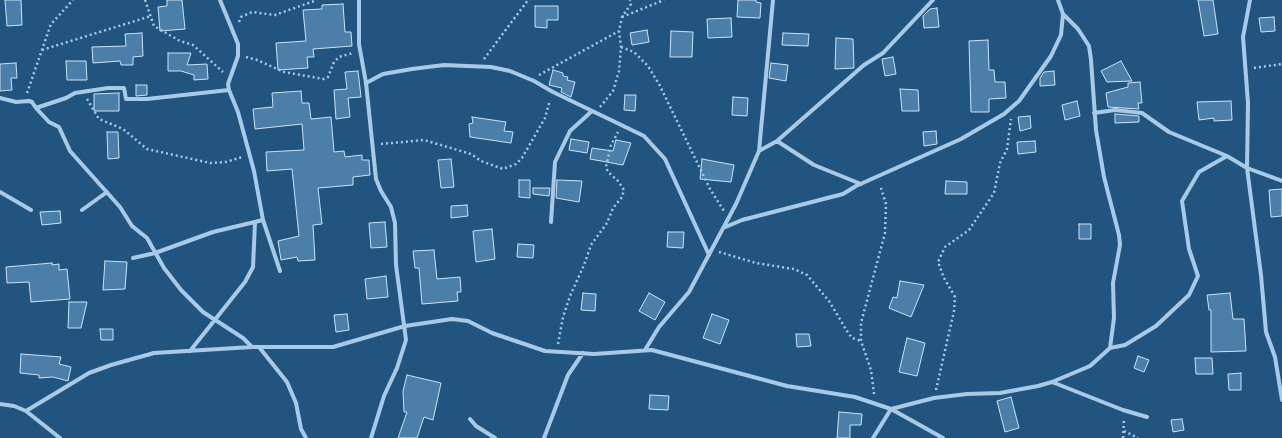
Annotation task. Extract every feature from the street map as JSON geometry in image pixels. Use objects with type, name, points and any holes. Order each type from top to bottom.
[{"type":"street","points":[[220,0],[235,34],[238,56],[231,77],[229,90],[238,112],[250,155],[263,220],[280,270]]},
{"type":"street","points":[[359,0],[358,44],[366,83],[374,145],[376,179],[381,191],[391,207],[395,223],[396,265],[406,340],[403,352],[384,396],[371,438]]},
{"type":"street","points":[[645,350],[659,327],[690,292],[728,218],[759,151],[773,0]]},
{"type":"street","points":[[759,151],[777,141],[864,65],[883,53],[933,0]]},
{"type":"street","points":[[723,228],[770,212],[829,199],[844,194],[861,184],[962,139],[1012,107],[1019,101],[1034,82],[1051,56],[1061,35],[1063,14],[1058,0]]},
{"type":"street","points":[[1250,0],[1243,37],[1248,103],[1247,168],[1266,332],[1275,357],[1282,400]]},
{"type":"street","points":[[1063,14],[1078,29],[1089,46],[1092,60],[1094,113],[1104,177],[1120,245],[1113,283],[1114,325],[1110,348]]},
{"type":"street","points":[[366,83],[383,74],[412,68],[444,65],[478,65],[510,72],[533,80],[553,92],[644,136],[665,159],[709,255]]},
{"type":"street","points":[[36,108],[82,91],[124,88],[126,99],[147,99],[229,90]]},
{"type":"street","points":[[0,98],[16,102],[32,102],[49,122],[59,127],[70,151],[107,192],[132,226],[147,238],[164,268],[181,290],[203,312],[243,338],[252,347]]},
{"type":"street","points":[[1094,113],[1115,110],[1142,113],[1169,132],[1227,156],[1247,168],[1282,181]]},
{"type":"street","points":[[551,222],[555,162],[570,131],[594,112]]},
{"type":"street","points":[[777,141],[814,165],[861,184]]},
{"type":"street","points":[[873,438],[891,409],[934,398],[1000,392],[1038,386],[1052,382],[1090,366],[1110,348],[1125,345],[1138,339],[1156,326],[1188,295],[1198,276],[1189,249],[1182,201],[1199,172],[1227,156]]},
{"type":"street","points":[[0,192],[31,210]]},
{"type":"street","points":[[82,210],[107,192]]},
{"type":"street","points":[[133,258],[155,253],[213,232],[263,220]]},
{"type":"street","points":[[190,352],[245,282],[253,267],[255,222]]},
{"type":"street","points":[[26,411],[75,380],[111,365],[154,353],[190,352],[252,347],[333,347],[405,326],[452,319],[468,321],[520,343],[544,351],[583,353],[652,350],[787,386],[855,396],[891,409],[943,438]]},
{"type":"street","points":[[259,347],[287,382],[296,403],[301,429],[306,438]]},
{"type":"street","points":[[544,438],[568,375],[583,353]]},
{"type":"street","points":[[1052,382],[1123,410],[1147,417]]},
{"type":"street","points":[[0,404],[14,406],[26,411],[60,438]]},
{"type":"street","points":[[470,419],[476,426],[495,438]]},
{"type":"path","points":[[24,101],[51,24],[73,0]]},
{"type":"path","points":[[145,0],[154,26],[180,41],[193,45],[212,63],[231,77]]},
{"type":"path","points":[[235,34],[241,17],[252,12],[275,15],[317,0]]},
{"type":"path","points":[[478,65],[528,0]]},
{"type":"path","points":[[594,112],[613,91],[619,71],[619,31],[622,16],[631,4],[630,0]]},
{"type":"path","points":[[622,16],[664,0]]},
{"type":"path","points":[[42,50],[151,16]]},
{"type":"path","points":[[533,80],[545,70],[606,40],[619,31]]},
{"type":"path","points":[[620,47],[634,52],[648,66],[659,84],[710,189],[728,218]]},
{"type":"path","points":[[238,56],[257,60],[284,72],[323,79],[328,77],[334,62],[339,57],[360,52]]},
{"type":"path","points":[[1245,68],[1282,64]]},
{"type":"path","points":[[82,91],[99,119],[123,129],[147,149],[210,163],[226,162],[250,155]]},
{"type":"path","points":[[374,145],[396,141],[424,140],[471,154],[481,161],[503,169],[516,164],[522,158],[545,118],[553,92]]},
{"type":"path","points":[[934,398],[954,311],[955,298],[944,278],[938,262],[945,247],[968,230],[994,193],[1000,163],[1007,149],[1012,107]]},
{"type":"path","points":[[557,352],[563,317],[591,245],[607,223],[613,208],[622,197],[624,190],[618,181],[608,172],[606,167],[610,145],[622,125]]},
{"type":"path","points":[[876,404],[871,383],[871,370],[861,341],[861,323],[884,233],[886,204],[878,177]]},
{"type":"path","points":[[711,249],[756,263],[794,269],[807,275],[829,302],[852,338],[861,341]]},
{"type":"path","points":[[1123,410],[1123,438]]},
{"type":"path","points":[[1124,431],[1138,438]]},
{"type":"building","points":[[5,0],[21,0],[22,25],[7,26]]},
{"type":"building","points":[[167,0],[182,0],[185,29],[160,31],[158,7],[167,6]]},
{"type":"building","points":[[738,0],[756,0],[756,2],[761,3],[760,18],[737,17]]},
{"type":"building","points":[[1198,0],[1213,0],[1218,34],[1204,36]]},
{"type":"building","points":[[343,4],[345,32],[351,32],[352,46],[313,49],[314,57],[307,57],[308,68],[278,70],[276,43],[306,41],[303,10],[322,9],[322,5]]},
{"type":"building","points":[[535,6],[558,6],[558,20],[547,20],[547,28],[535,27]]},
{"type":"building","points":[[937,8],[939,27],[924,28],[923,16],[930,9]]},
{"type":"building","points":[[1274,17],[1275,31],[1261,32],[1259,18]]},
{"type":"building","points":[[731,18],[732,37],[708,38],[707,19]]},
{"type":"building","points":[[647,30],[649,42],[632,45],[630,33]]},
{"type":"building","points":[[671,31],[693,32],[692,57],[670,57]]},
{"type":"building","points":[[142,33],[143,56],[133,57],[133,65],[121,65],[120,61],[93,63],[92,47],[126,46],[125,34]]},
{"type":"building","points":[[783,33],[809,34],[808,46],[782,45]]},
{"type":"building","points":[[836,38],[853,39],[854,68],[835,69]]},
{"type":"building","points":[[988,40],[989,70],[994,70],[995,82],[1005,82],[1006,98],[989,99],[989,112],[971,112],[969,41]]},
{"type":"building","points":[[168,53],[191,53],[187,65],[207,64],[208,79],[194,80],[194,75],[181,71],[168,71]]},
{"type":"building","points":[[893,57],[896,74],[885,76],[882,59]]},
{"type":"building","points":[[66,61],[86,61],[87,80],[67,80]]},
{"type":"building","points":[[1121,61],[1132,81],[1107,82],[1101,71]]},
{"type":"building","points":[[16,63],[17,78],[11,78],[12,90],[0,91],[0,64]]},
{"type":"building","points":[[771,63],[788,65],[786,81],[769,78]]},
{"type":"building","points":[[553,70],[563,73],[563,76],[568,77],[567,80],[575,82],[571,97],[561,92],[562,88],[549,85]]},
{"type":"building","points":[[358,71],[361,97],[348,98],[350,117],[336,119],[334,90],[347,89],[345,72]]},
{"type":"building","points":[[1054,71],[1055,85],[1040,86],[1040,78],[1044,72]]},
{"type":"building","points":[[1140,82],[1142,103],[1138,103],[1139,109],[1108,107],[1106,93],[1128,87],[1128,83]]},
{"type":"building","points":[[136,85],[147,85],[147,95],[136,96]]},
{"type":"building","points":[[900,89],[918,90],[919,111],[902,111]]},
{"type":"building","points":[[301,91],[302,103],[309,103],[311,119],[331,117],[334,152],[344,151],[345,157],[362,155],[362,160],[369,160],[370,175],[353,177],[353,185],[318,188],[322,224],[313,225],[315,260],[298,261],[297,257],[281,260],[278,241],[299,236],[292,169],[267,171],[266,152],[304,150],[302,124],[255,129],[253,109],[273,107],[272,93]]},
{"type":"building","points":[[119,93],[119,111],[94,111],[94,94]]},
{"type":"building","points":[[625,95],[636,95],[635,111],[624,110]]},
{"type":"building","points":[[733,97],[748,98],[747,116],[732,115]]},
{"type":"building","points":[[1077,101],[1080,116],[1065,120],[1062,105]]},
{"type":"building","points":[[1231,101],[1232,120],[1214,121],[1214,118],[1199,120],[1197,102]]},
{"type":"building","points":[[1115,114],[1139,116],[1139,122],[1115,123]]},
{"type":"building","points":[[1030,116],[1031,128],[1020,131],[1018,117]]},
{"type":"building","points":[[472,117],[506,122],[504,131],[513,132],[511,143],[470,137],[469,124],[473,123]]},
{"type":"building","points":[[936,131],[937,144],[924,146],[923,132]]},
{"type":"building","points":[[107,132],[118,132],[119,158],[108,159]]},
{"type":"building","points":[[571,139],[589,142],[587,153],[569,150]]},
{"type":"building","points":[[616,140],[631,143],[623,165],[590,159],[592,148],[613,151]]},
{"type":"building","points":[[1035,141],[1036,152],[1018,154],[1017,142]]},
{"type":"building","points":[[451,159],[454,187],[441,188],[438,160]]},
{"type":"building","points":[[702,159],[734,165],[731,182],[700,179]]},
{"type":"building","points":[[519,180],[530,180],[530,198],[519,197]]},
{"type":"building","points":[[557,180],[582,181],[579,202],[556,198]]},
{"type":"building","points":[[946,181],[967,182],[967,194],[945,194]]},
{"type":"building","points":[[533,188],[550,188],[549,196],[533,194]]},
{"type":"building","points":[[1282,189],[1282,216],[1271,217],[1269,190]]},
{"type":"building","points":[[467,205],[468,216],[451,218],[451,206]]},
{"type":"building","points":[[60,211],[61,223],[42,225],[40,212]]},
{"type":"building","points":[[385,222],[387,247],[371,248],[369,223]]},
{"type":"building","points":[[1079,224],[1091,224],[1091,239],[1079,239]]},
{"type":"building","points":[[492,229],[495,259],[476,262],[473,231]]},
{"type":"building","points":[[668,232],[684,232],[683,248],[667,247]]},
{"type":"building","points":[[518,244],[534,245],[533,258],[517,257]]},
{"type":"building","points":[[434,250],[437,279],[460,277],[461,292],[457,292],[458,301],[422,304],[419,268],[415,268],[413,251]]},
{"type":"building","points":[[105,261],[127,262],[125,289],[103,290]]},
{"type":"building","points":[[52,263],[52,265],[59,264],[59,270],[67,269],[70,299],[31,302],[29,282],[7,283],[6,267]]},
{"type":"building","points":[[386,276],[388,297],[367,299],[365,279]]},
{"type":"building","points":[[900,281],[924,285],[911,317],[889,308],[893,297],[897,298]]},
{"type":"building","points":[[583,293],[596,294],[595,311],[581,310]]},
{"type":"building","points":[[649,293],[665,302],[655,320],[639,311]]},
{"type":"building","points":[[1230,293],[1233,319],[1244,319],[1246,351],[1211,352],[1211,310],[1209,310],[1207,295]]},
{"type":"building","points":[[69,302],[87,302],[81,328],[68,328]]},
{"type":"building","points":[[347,314],[349,330],[336,332],[334,315]]},
{"type":"building","points":[[712,314],[729,320],[720,344],[703,338]]},
{"type":"building","points":[[100,329],[113,329],[113,340],[101,340]]},
{"type":"building","points":[[796,334],[809,334],[811,346],[797,347]]},
{"type":"building","points":[[907,338],[925,343],[917,376],[899,372]]},
{"type":"building","points":[[21,354],[61,357],[59,364],[71,367],[68,381],[53,377],[39,378],[39,375],[20,373]]},
{"type":"building","points":[[1138,356],[1149,360],[1144,372],[1134,368]]},
{"type":"building","points":[[1195,358],[1212,358],[1213,374],[1196,374]]},
{"type":"building","points":[[1241,373],[1241,390],[1229,390],[1228,374]]},
{"type":"building","points":[[407,375],[441,383],[433,420],[424,417],[417,438],[398,438],[407,412],[404,412],[403,391]]},
{"type":"building","points":[[650,395],[669,396],[668,410],[649,409]]},
{"type":"building","points":[[1011,397],[1019,428],[1005,432],[997,401]]},
{"type":"building","points":[[839,412],[862,414],[861,425],[850,425],[850,438],[837,438]]},
{"type":"building","points":[[1182,419],[1184,430],[1173,432],[1171,420]]}]
